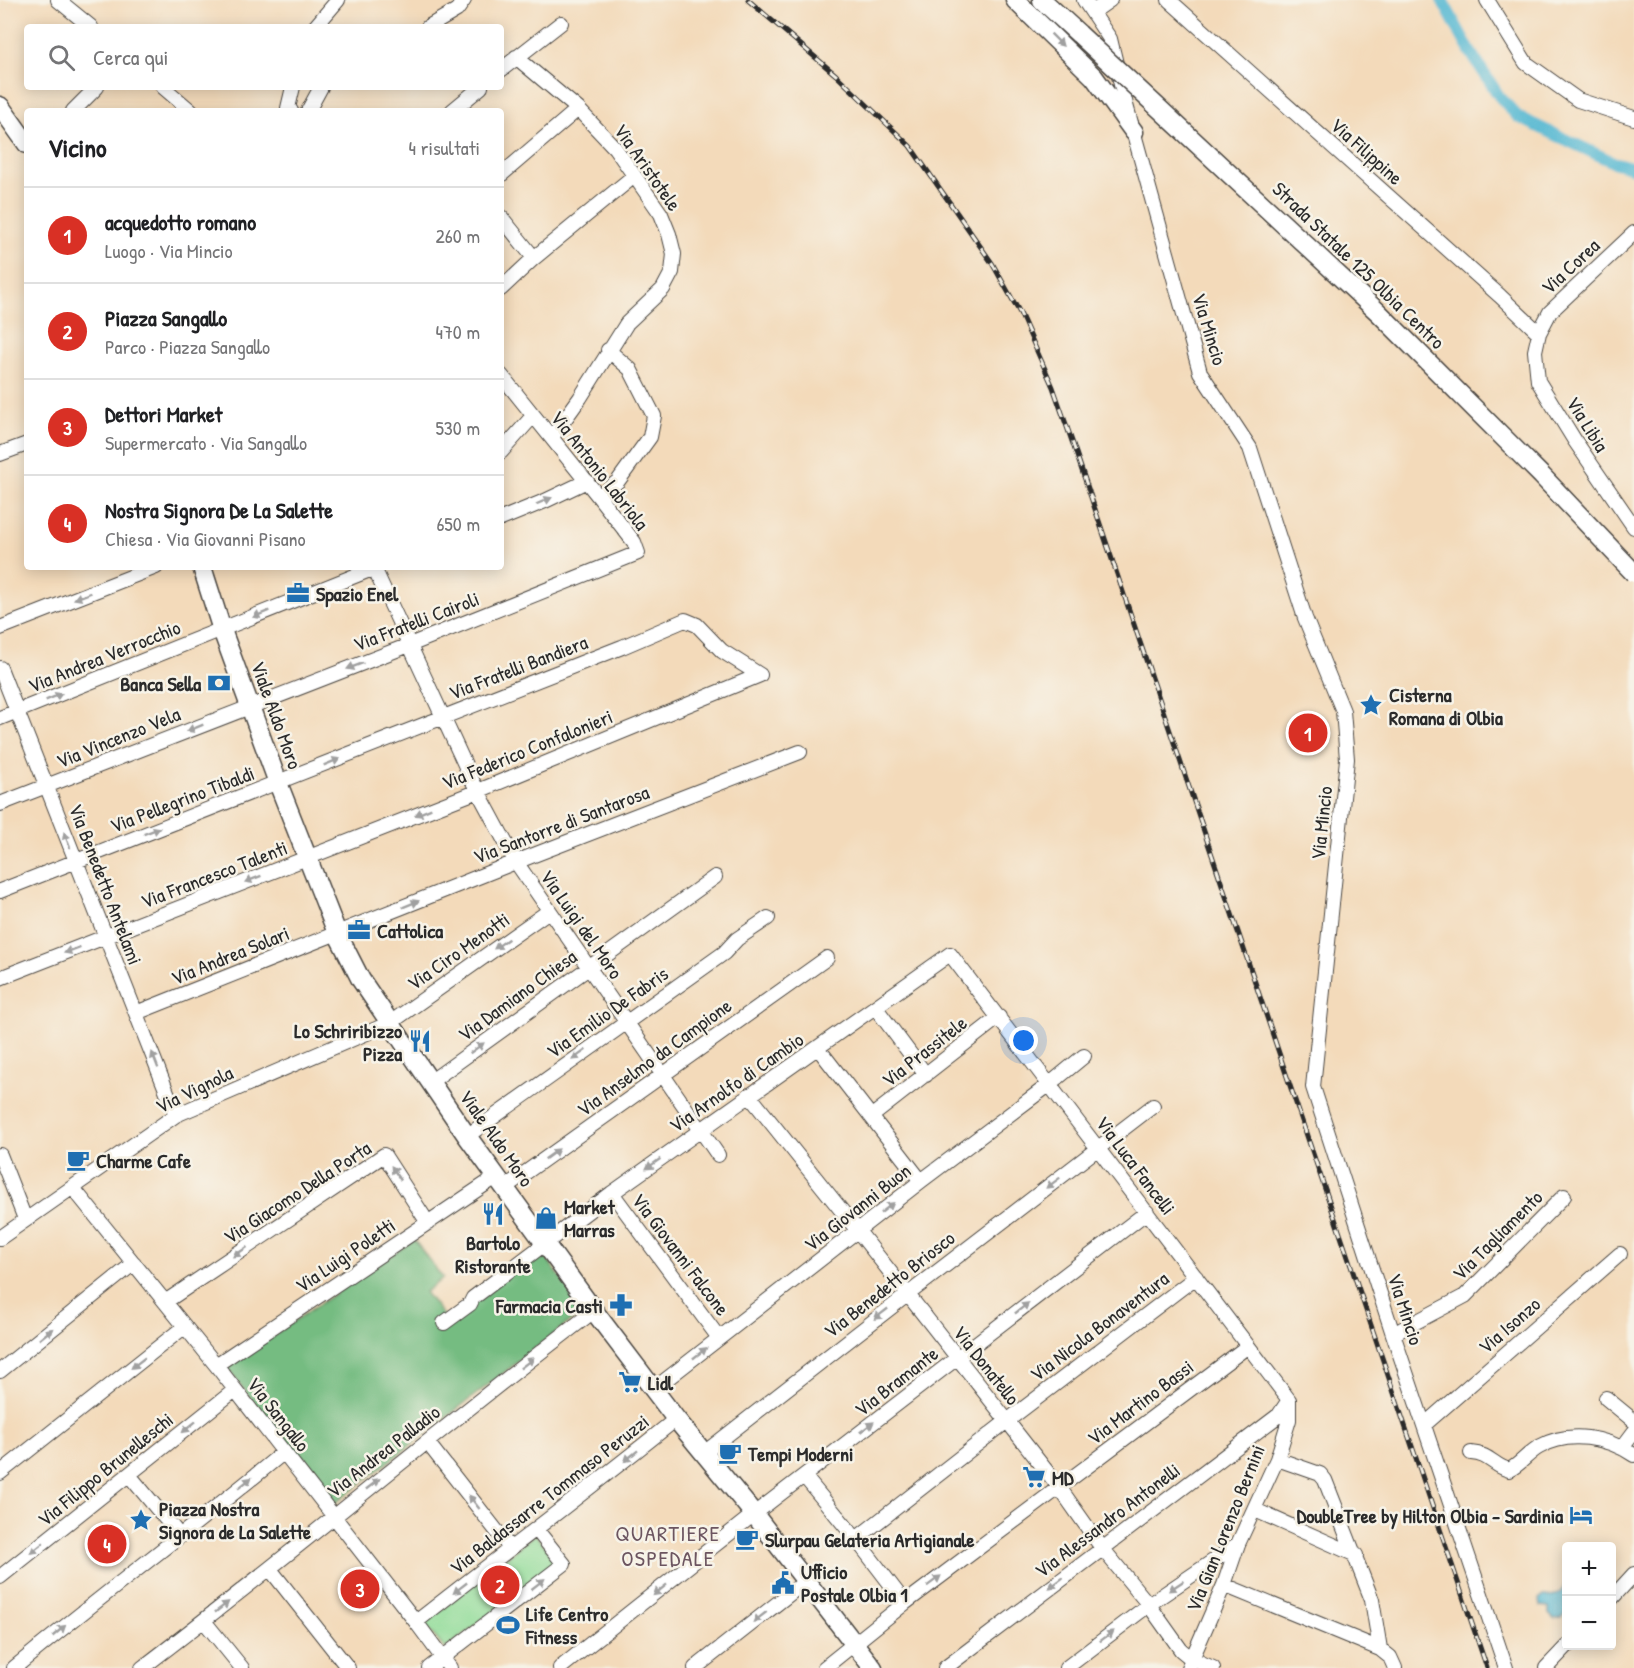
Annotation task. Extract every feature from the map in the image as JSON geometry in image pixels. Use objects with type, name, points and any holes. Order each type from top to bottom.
[{"type":"main road","points":[[1015,0],[1094,77],[1134,132]]},
{"type":"main road","name":"Strada Statale 125 Olbia Centro","points":[[1042,0],[1387,322],[1542,476],[1634,573]]},
{"type":"main road","points":[[0,106],[24,140]]},
{"type":"main road","name":"Viale Aldo Moro","points":[[203,570],[222,630],[278,783],[337,933],[361,980],[544,1244],[676,1419],[754,1514],[873,1668]]},
{"type":"street","points":[[58,0],[87,24]]},
{"type":"street","points":[[318,24],[338,0]]},
{"type":"street","points":[[433,24],[458,9],[464,0]]},
{"type":"street","name":"Via Mincio","points":[[1084,0],[1110,39],[1200,372],[1250,448],[1305,618],[1343,711],[1347,759],[1313,1087],[1393,1334],[1506,1668]]},
{"type":"street","points":[[1093,12],[1110,0]]},
{"type":"street","name":"Via Filippine","points":[[1169,0],[1539,333]]},
{"type":"street","points":[[1487,0],[1526,63],[1578,100],[1634,118]]},
{"type":"street","points":[[504,67],[561,23]]},
{"type":"street","name":"Via Aristotele","points":[[516,57],[578,109],[615,148],[661,214],[674,254],[672,272],[663,289],[627,323],[580,398],[552,437]]},
{"type":"street","points":[[76,108],[94,90]]},
{"type":"street","points":[[166,90],[188,108]]},
{"type":"street","points":[[288,108],[292,90]]},
{"type":"street","points":[[310,108],[319,90]]},
{"type":"street","points":[[456,108],[477,90]]},
{"type":"street","points":[[504,172],[578,109]]},
{"type":"street","points":[[504,286],[534,258],[634,176]]},
{"type":"street","points":[[504,221],[534,258]]},
{"type":"street","name":"Via Corea","points":[[1539,333],[1550,312],[1634,233]]},
{"type":"street","name":"Via Libia","points":[[1539,333],[1535,351],[1538,381],[1575,441],[1634,527]]},
{"type":"street","points":[[599,497],[618,482],[650,437],[654,416],[630,369],[608,350]]},
{"type":"street","name":"Via Antonio Labriola","points":[[504,379],[634,542],[639,553],[596,571]]},
{"type":"street","points":[[504,449],[533,416]]},
{"type":"street","points":[[0,454],[24,445]]},
{"type":"street","points":[[504,518],[587,482]]},
{"type":"street","points":[[0,628],[148,570]]},
{"type":"street","name":"Via Andrea Verrocchio","points":[[0,718],[370,570]]},
{"type":"street","name":"Via Luigi del Moro","points":[[376,570],[442,717],[516,862],[718,1155]]},
{"type":"street","name":"Via Fratelli Cairoli","points":[[249,706],[596,571]]},
{"type":"street","name":"Via Fratelli Bandiera","points":[[278,783],[685,620],[697,626],[722,651],[760,675]]},
{"type":"street","name":"Via Benedetto Antelami","points":[[0,668],[176,1115]]},
{"type":"street","name":"Via Federico Confalonieri","points":[[308,858],[760,675]]},
{"type":"street","name":"Via Vincenzo Vela","points":[[0,804],[249,706]]},
{"type":"street","name":"Via Santorre di Santarosa","points":[[337,933],[800,752]]},
{"type":"street","name":"Via Pellegrino Tibaldi","points":[[0,891],[278,783]]},
{"type":"street","name":"Via Francesco Talenti","points":[[0,978],[308,858]]},
{"type":"street","name":"Via Damiano Chiesa","points":[[430,1082],[715,876]]},
{"type":"street","name":"Via Ciro Menotti","points":[[390,1023],[549,911]]},
{"type":"street","name":"Via Emilio De Fabris","points":[[467,1136],[724,953],[737,939],[768,918]]},
{"type":"street","name":"Via Andrea Solari","points":[[136,1013],[337,933]]},
{"type":"street","name":"Via Arnolfo di Cambio","points":[[444,1323],[470,1304],[473,1298],[612,1193],[950,954]]},
{"type":"street","name":"Via Luca Fancelli","points":[[950,954],[1289,1400]]},
{"type":"street","name":"Via Anselmo da Campione","points":[[500,1182],[663,1074],[827,958]]},
{"type":"street","points":[[876,1008],[926,1075]]},
{"type":"street","name":"Via Prassitele","points":[[872,1116],[999,1017]]},
{"type":"street","name":"Via Vignola","points":[[0,1238],[176,1115],[390,1023]]},
{"type":"street","points":[[818,1048],[921,1181]]},
{"type":"street","name":"Via Giovanni Buon","points":[[654,1389],[1084,1056]]},
{"type":"street","name":"Via Donatello","points":[[749,1095],[1059,1487],[1102,1548],[1149,1605],[1190,1664]]},
{"type":"street","name":"Via Benedetto Briosco","points":[[704,1454],[1153,1106]]},
{"type":"street","points":[[0,1155],[25,1219]]},
{"type":"street","name":"Via Giacomo Della Porta","points":[[165,1302],[384,1155],[428,1223]]},
{"type":"street","name":"Via Luigi Poletti","points":[[216,1365],[428,1223],[500,1182]]},
{"type":"street","name":"Via Sangallo","points":[[73,1188],[216,1365],[446,1663]]},
{"type":"street","name":"Via Giovanni Falcone","points":[[612,1193],[719,1338]]},
{"type":"street","name":"Via Tagliamento","points":[[1393,1334],[1464,1296],[1564,1196]]},
{"type":"street","name":"Via Bramante","points":[[560,1668],[754,1514],[1147,1212]]},
{"type":"street","name":"Via Isonzo","points":[[1424,1425],[1620,1254]]},
{"type":"street","points":[[0,1371],[134,1263]]},
{"type":"street","name":"Via Nicola Bonaventura","points":[[856,1539],[1196,1277]]},
{"type":"street","name":"Via Andrea Palladio","points":[[142,1668],[594,1311]]},
{"type":"street","points":[[0,1473],[184,1327]]},
{"type":"street","name":"Via Martino Bassi","points":[[824,1668],[905,1603],[1248,1346]]},
{"type":"street","name":"Via Filippo Brunelleschi","points":[[0,1577],[235,1390]]},
{"type":"street","points":[[1606,1398],[1634,1421]]},
{"type":"street","name":"Via Gian Lorenzo Bernini","points":[[1190,1664],[1224,1585],[1238,1544],[1277,1459],[1288,1420],[1289,1400]]},
{"type":"street","name":"Via Alessandro Antonelli","points":[[945,1668],[1279,1415],[1289,1400]]},
{"type":"street","name":"Via Baldassarre Tommaso Peruzzi","points":[[416,1622],[599,1482],[676,1419]]},
{"type":"street","points":[[1471,1453],[1482,1454],[1509,1470],[1535,1450],[1556,1440],[1592,1438],[1628,1451],[1634,1432]]},
{"type":"street","points":[[427,1442],[510,1548]]},
{"type":"street","points":[[14,1668],[284,1452]]},
{"type":"street","points":[[1277,1459],[1320,1474],[1325,1480],[1372,1600],[1380,1648]]},
{"type":"street","points":[[129,1474],[180,1536]]},
{"type":"street","points":[[804,1476],[905,1603]]},
{"type":"street","points":[[1255,1510],[1356,1555]]},
{"type":"street","points":[[429,1668],[446,1663],[564,1564],[536,1528]]},
{"type":"street","points":[[1066,1668],[1149,1605],[1238,1544]]},
{"type":"street","points":[[270,1569],[348,1668]]},
{"type":"street","points":[[1613,1596],[1634,1575]]},
{"type":"street","points":[[695,1668],[807,1581]]},
{"type":"street","points":[[1224,1585],[1380,1648],[1390,1657],[1395,1668]]},
{"type":"street","points":[[204,1621],[242,1668]]},
{"type":"street","points":[[1546,1668],[1563,1650]]},
{"type":"street","points":[[1190,1664],[1213,1668]]},
{"type":"green space","points":[[414,1240],[443,1278],[425,1292],[447,1321],[541,1251],[585,1310],[333,1505],[226,1367]]},
{"type":"green space","points":[[535,1534],[559,1563],[445,1649],[424,1624]]},
{"type":"water","points":[[1562,1590],[1562,1617],[1554,1619],[1549,1614],[1549,1607],[1540,1606],[1539,1600],[1544,1596],[1558,1594]]},
{"type":"waterway","points":[[1442,0],[1471,53],[1499,96],[1518,117],[1613,162],[1634,168]]},
{"type":"railway","points":[[748,0],[836,75],[910,146],[992,263],[1020,313],[1053,387],[1487,1668]]},
{"type":"place","name":"Spazio Enel","points":[[298,593]]},
{"type":"place","name":"Banca Sella","points":[[219,683]]},
{"type":"place","name":"Cisterna Romana di Olbia","points":[[1371,705]]},
{"type":"place","name":"acquedotto romano","points":[[1308,733]]},
{"type":"place","name":"Cattolica","points":[[359,930]]},
{"type":"place","name":"Lo Schriribizzo Pizza","points":[[420,1041]]},
{"type":"place","name":"Charme Cafe","points":[[78,1160]]},
{"type":"place","name":"Bartolo Ristorante","points":[[493,1214]]},
{"type":"place","name":"Market Marras","points":[[546,1218]]},
{"type":"place","name":"Farmacia Casti","points":[[621,1305]]},
{"type":"place","name":"Lidl","points":[[630,1382]]},
{"type":"place","name":"Tempi Moderni","points":[[730,1453]]},
{"type":"place","name":"MD","points":[[1034,1477]]},
{"type":"place","name":"DoubleTree by Hilton Olbia - Sardinia","points":[[1581,1515]]},
{"type":"place","name":"Piazza Nostra Signora de La Salette","points":[[141,1520]]},
{"type":"place","name":"Slurpau Gelateria Artigianale","points":[[747,1539]]},
{"type":"place","name":"Nostra Signora De La Salette","points":[[107,1544]]},
{"type":"place","name":"Ufficio Postale Olbia 1","points":[[783,1583]]},
{"type":"place","name":"Piazza Sangallo","points":[[500,1585]]},
{"type":"place","name":"Dettori Market","points":[[360,1589]]},
{"type":"place","name":"Life Centro Fitness","points":[[508,1625]]},
{"type":"district","name":"QUARTIERE OSPEDALE","points":[[668,1546]]}]
